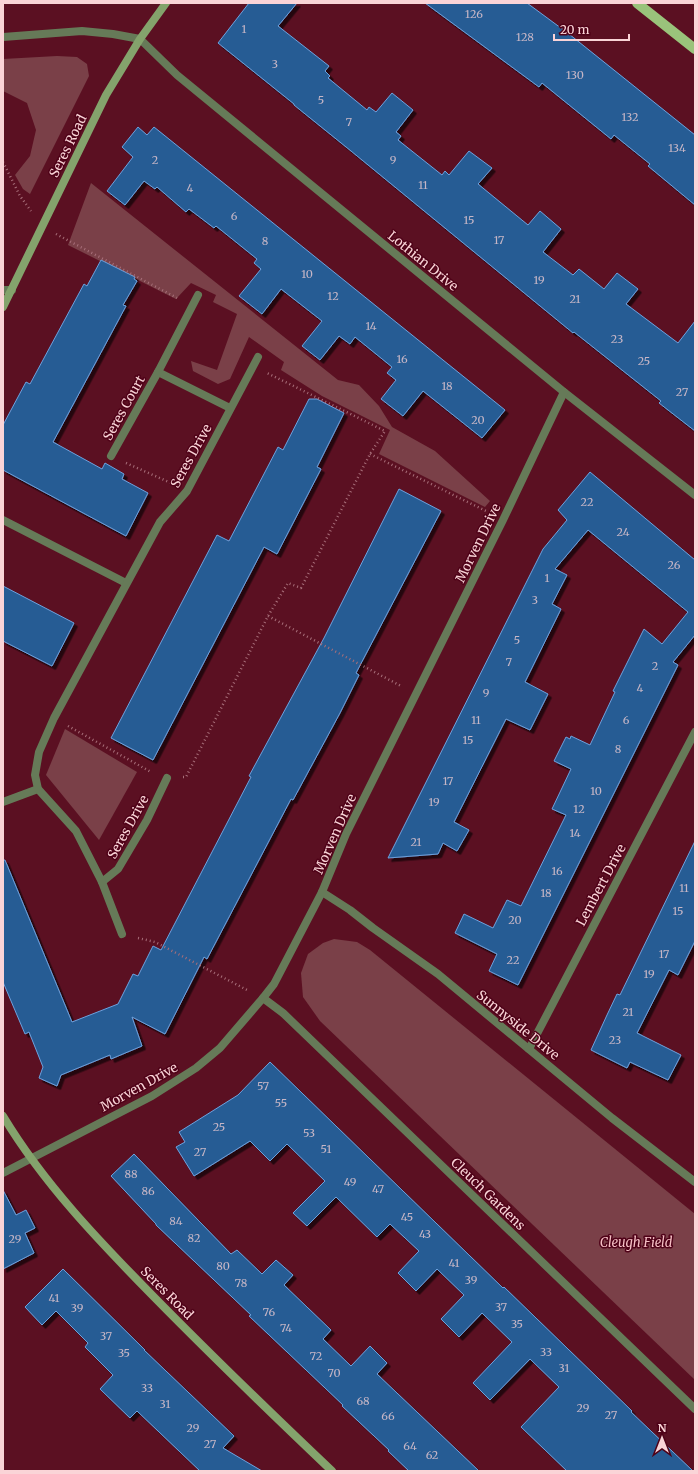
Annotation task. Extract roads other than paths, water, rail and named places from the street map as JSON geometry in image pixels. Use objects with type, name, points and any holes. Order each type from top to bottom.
[{"type":"main road","points":[[637,3],[695,49]]},
{"type":"street","name":"Seres Road","points":[[3,307],[106,95],[140,39],[166,3]]},
{"type":"street","points":[[3,37],[82,31],[113,34],[140,39]]},
{"type":"street","name":"Lothian Drive","points":[[140,39],[183,80],[564,392],[695,495]]},
{"type":"street","points":[[3,290],[12,290]]},
{"type":"street","name":"Seres Court","points":[[111,456],[158,372],[198,295]]},
{"type":"street","name":"Seres Drive","points":[[122,934],[102,882],[76,831],[38,789],[35,775],[39,752],[54,718],[126,583],[160,522],[187,491],[258,357]]},
{"type":"street","name":"Seres Court","points":[[158,372],[230,408]]},
{"type":"street","name":"Morven Drive","points":[[3,1173],[152,1096],[196,1068],[220,1048],[274,984],[322,892],[346,834],[503,520],[564,392]]},
{"type":"street","points":[[3,520],[126,583]]},
{"type":"street","name":"Lembert Drive","points":[[529,1049],[695,732]]},
{"type":"street","name":"Seres Drive","points":[[102,882],[118,869],[147,820],[167,778]]},
{"type":"street","points":[[3,802],[38,789]]},
{"type":"street","name":"Sunnyside Drive","points":[[322,892],[350,910],[438,974],[612,1118],[695,1182]]},
{"type":"street","name":"Cleuch Gardens","points":[[263,998],[282,1013],[695,1409]]},
{"type":"street","name":"Seres Road","points":[[3,1116],[31,1159],[59,1195],[106,1248],[332,1471]]},
{"type":"park label","name":"Cleugh Field","points":[[636,1242]]}]
